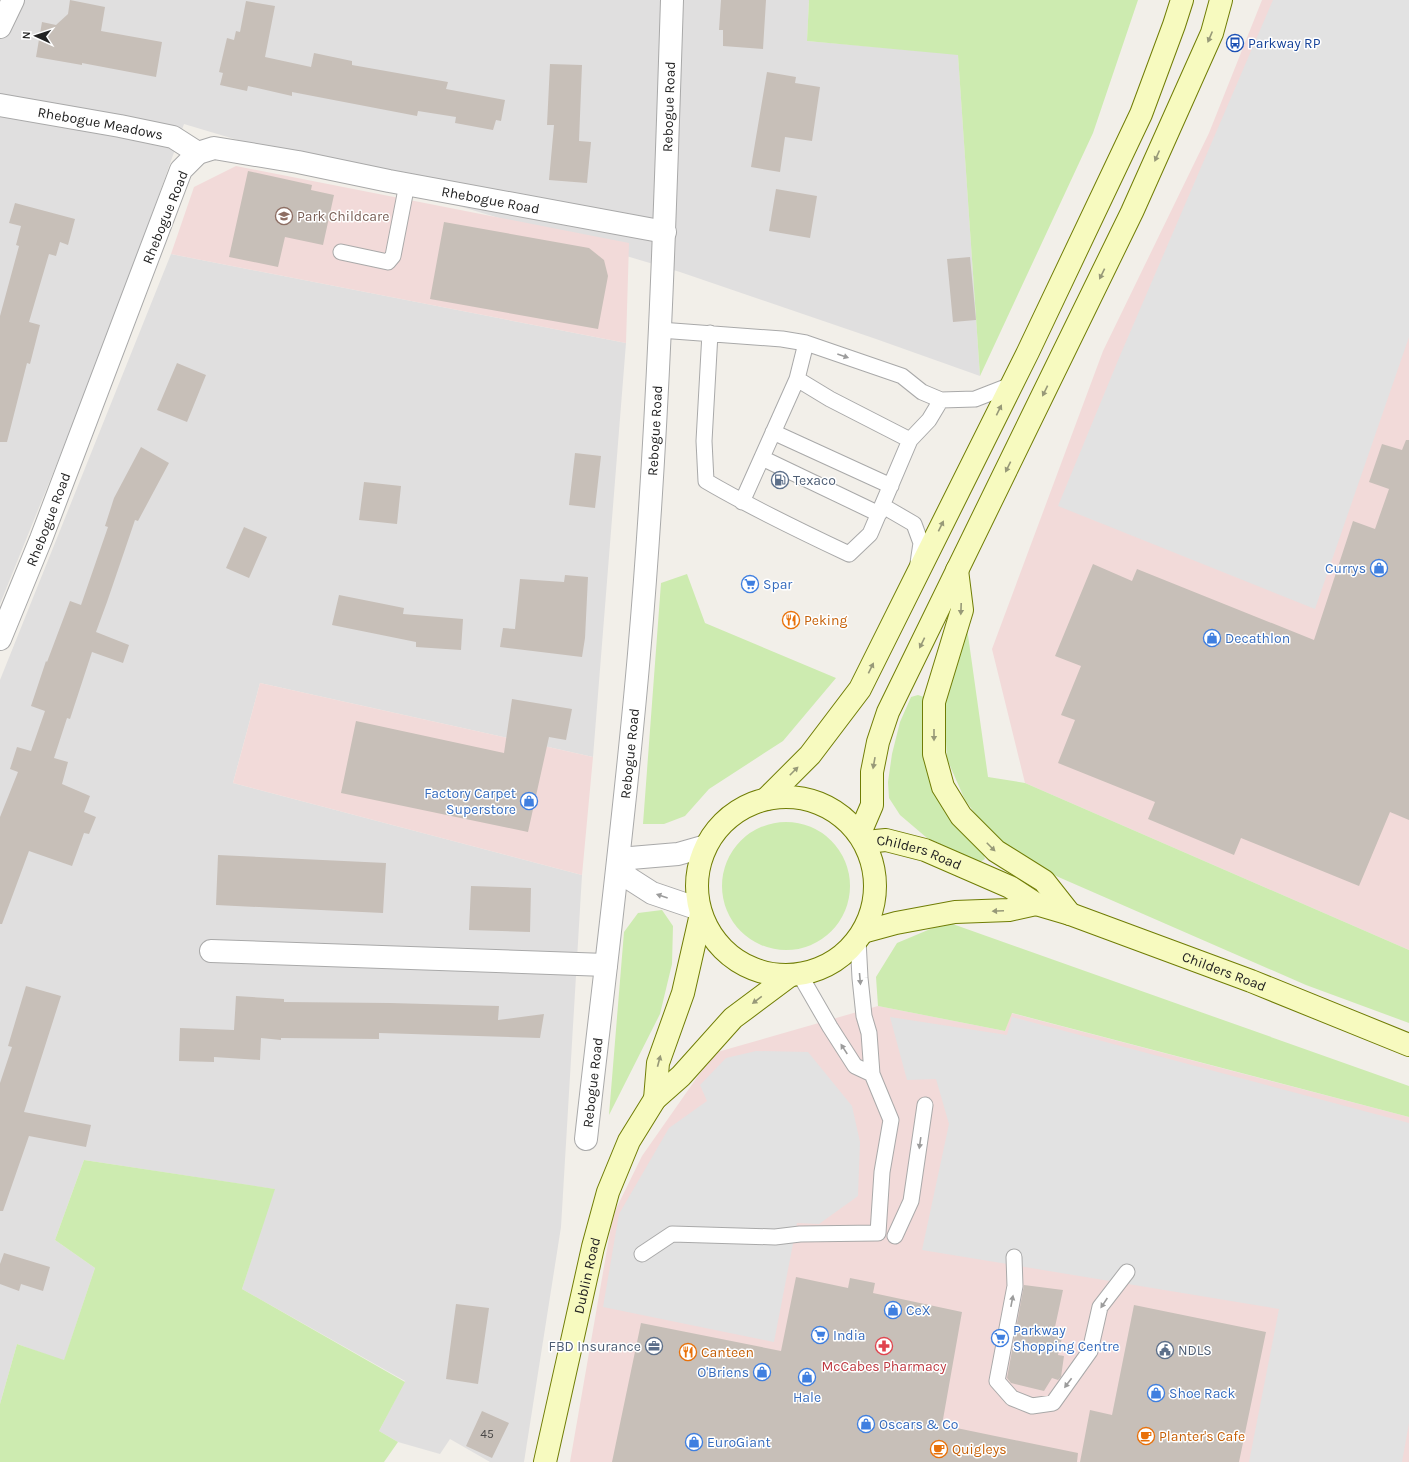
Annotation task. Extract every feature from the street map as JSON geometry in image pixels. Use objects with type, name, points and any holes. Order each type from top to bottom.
[{"type":"main road","points":[[766,799],[810,755],[860,690],[1012,385],[1141,114],[1182,0]]},
{"type":"main road","points":[[862,837],[872,804],[872,772],[876,749],[888,712],[1132,212],[1212,33],[1222,0]]},
{"type":"main road","points":[[957,570],[962,610],[934,702],[934,754],[944,786],[961,816],[996,851],[1044,881],[1070,914]]},
{"type":"main road","points":[[655,1099],[658,1063],[682,993],[700,911],[697,877],[706,846],[721,825],[742,809],[766,799],[792,796],[818,802],[841,815],[862,837],[874,871],[874,903],[861,936],[842,957],[822,969],[794,976],[765,974],[744,966],[725,952],[710,935],[700,911]]},
{"type":"main road","name":"Childers Road","points":[[862,837],[886,840],[925,850],[1010,887],[1036,904],[1070,914],[1251,981],[1409,1045]]},
{"type":"main road","name":"Childers Road","points":[[861,936],[896,923],[955,912],[1009,910],[1036,904]]},
{"type":"main road","points":[[655,1099],[681,1076],[733,1018],[794,976]]},
{"type":"main road","name":"Dublin Road","points":[[545,1462],[593,1247],[608,1192],[629,1141],[655,1099]]},
{"type":"street","points":[[0,27],[13,0]]},
{"type":"street","name":"Rebogue Road","points":[[586,1139],[618,859],[639,657],[646,571],[665,232],[672,0]]},
{"type":"street","name":"Rhebogue Meadows","points":[[0,105],[173,137],[198,153]]},
{"type":"street","name":"Rhebogue Road","points":[[0,639],[43,532],[181,170],[198,153],[214,148],[298,162],[665,232]]},
{"type":"street","points":[[700,911],[652,893],[627,876],[618,859],[678,854],[706,846]]},
{"type":"street","points":[[211,951],[606,965]]},
{"type":"lane","points":[[341,252],[388,262],[392,256],[407,184]]},
{"type":"lane","points":[[660,330],[782,339],[806,343],[902,376],[922,392],[941,400],[975,399],[1012,385]]},
{"type":"lane","points":[[710,334],[704,441],[706,481],[790,527],[849,554],[870,534],[892,486],[910,440],[929,420],[941,400]]},
{"type":"lane","points":[[742,502],[797,379],[806,343]]},
{"type":"lane","points":[[797,379],[830,399],[910,440]]},
{"type":"lane","points":[[773,432],[892,486]]},
{"type":"lane","points":[[762,458],[914,524],[921,543],[915,579]]},
{"type":"lane","points":[[642,1254],[672,1234],[775,1237],[800,1234],[878,1234],[882,1172],[891,1120],[872,1074],[869,1033],[864,1016],[860,978],[861,936]]},
{"type":"lane","points":[[794,976],[855,1066],[872,1074]]},
{"type":"lane","points":[[895,1236],[910,1201],[925,1105]]},
{"type":"lane","points":[[1014,1256],[1015,1286],[997,1381],[1012,1398],[1032,1406],[1053,1403],[1069,1382],[1090,1351],[1100,1307],[1127,1272]]},
{"type":"shaded area","points":[[0,0],[809,0],[807,41],[958,54],[980,376],[680,272],[184,124],[114,322],[0,604]]},
{"type":"shaded area","points":[[1262,0],[1409,0],[1409,950],[1025,783],[992,649],[1103,351],[1209,133]]},
{"type":"shaded area","points":[[1273,0],[1409,0],[1409,337],[1315,609],[1058,506],[1119,358]]},
{"type":"shaded area","points":[[236,166],[629,243],[626,343],[171,254],[194,187]]},
{"type":"shaded area","points":[[171,254],[626,343],[593,757],[260,683],[233,783],[582,875],[561,1227],[524,1462],[490,1462],[450,1439],[440,1454],[398,1442],[379,1431],[405,1381],[242,1289],[274,1189],[84,1160],[55,1240],[95,1268],[64,1361],[17,1344],[0,1404],[0,680]]},
{"type":"shaded area","points":[[260,683],[593,757],[582,875],[233,783]]},
{"type":"shaded area","name":"Parkway Shopping Centre","points":[[878,1006],[1005,1031],[1011,1013],[1409,1117],[1409,1462],[570,1462],[613,1215],[642,1156],[714,1053]]},
{"type":"shaded area","points":[[890,1017],[1007,1035],[1012,1017],[1409,1123],[1409,1423],[1402,1462],[1249,1462],[1279,1309],[922,1250],[949,1124],[936,1079],[907,1080]]},
{"type":"shaded area","points":[[756,1051],[808,1052],[852,1106],[860,1142],[858,1196],[819,1224],[797,1223],[774,1342],[603,1307],[619,1214],[669,1128],[707,1101],[700,1085],[726,1058]]},
{"type":"green space","points":[[809,0],[1138,0],[1093,133],[980,376],[958,55],[807,41]]},
{"type":"green space","points":[[687,574],[705,623],[836,678],[783,741],[709,789],[685,816],[664,824],[643,824],[661,583]]},
{"type":"green space","points":[[967,628],[988,777],[1025,783],[1409,950],[1409,1023],[1306,985],[1024,862],[988,831],[965,800],[947,759],[944,706]]},
{"type":"green space","points":[[918,695],[924,697],[943,806],[957,828],[983,853],[985,859],[980,862],[927,838],[900,815],[889,798],[888,782],[892,754],[900,722],[911,697]]},
{"type":"green space","points":[[780,822],[792,822],[811,827],[827,836],[836,845],[845,861],[849,874],[849,898],[845,911],[836,927],[827,936],[805,947],[792,950],[780,950],[761,945],[745,936],[736,927],[725,905],[722,892],[722,880],[727,861],[736,845],[745,836],[767,825]]},
{"type":"green space","points":[[662,910],[673,926],[672,964],[660,1014],[609,1115],[624,932],[638,913]]},
{"type":"green space","points":[[947,922],[1409,1086],[1409,1117],[1012,1013],[1005,1031],[878,1006],[876,977],[897,943]]},
{"type":"green space","points":[[84,1160],[275,1189],[242,1289],[405,1382],[379,1431],[398,1442],[384,1462],[0,1462],[0,1404],[17,1344],[64,1360],[95,1268],[55,1240]]},
{"type":"building","points":[[70,0],[105,7],[101,31],[162,42],[156,77],[82,63],[82,65],[36,57],[42,22],[56,25],[68,14]]},
{"type":"building","points":[[721,0],[766,0],[763,49],[723,46],[723,30],[719,30]]},
{"type":"building","points":[[246,1],[275,6],[265,57],[311,67],[314,53],[352,61],[352,65],[448,82],[446,89],[505,100],[501,121],[496,120],[493,130],[455,123],[456,117],[418,111],[417,116],[292,92],[292,96],[248,86],[247,91],[220,85],[223,73],[219,72],[227,38],[234,40],[236,31],[240,32]]},
{"type":"building","points":[[550,64],[582,65],[579,141],[591,142],[587,183],[549,180],[554,125],[547,125]]},
{"type":"building","points":[[767,72],[796,77],[795,83],[820,87],[812,141],[785,137],[780,172],[751,167]]},
{"type":"building","name":"Park Childcare","points":[[248,171],[312,185],[311,190],[334,195],[323,245],[285,237],[278,267],[229,257]]},
{"type":"building","points":[[776,189],[817,196],[810,238],[769,231]]},
{"type":"building","points":[[15,203],[75,219],[68,245],[60,242],[56,256],[49,254],[29,322],[40,325],[30,364],[27,363],[7,442],[0,442],[0,316],[19,246],[16,245],[21,226],[9,223]]},
{"type":"building","points":[[444,222],[589,248],[604,260],[608,276],[598,329],[430,299]]},
{"type":"building","points":[[970,257],[976,320],[953,322],[947,259]]},
{"type":"building","points":[[177,363],[206,375],[187,422],[157,410]]},
{"type":"building","points":[[1406,440],[1409,440],[1409,820],[1390,812],[1359,886],[1241,838],[1234,855],[1148,819],[1155,802],[1058,763],[1075,720],[1061,715],[1081,666],[1055,656],[1093,564],[1132,581],[1137,569],[1314,640],[1353,521],[1375,529],[1389,489],[1369,482],[1382,444],[1402,450]]},
{"type":"building","points":[[141,447],[169,463],[138,521],[135,520],[96,632],[129,645],[123,663],[92,652],[70,719],[67,718],[54,758],[68,762],[62,784],[90,796],[84,812],[96,817],[89,834],[84,833],[72,866],[29,851],[2,924],[0,924],[0,817],[18,772],[10,769],[17,747],[31,751],[45,711],[31,706],[46,661],[47,662],[70,601],[81,605],[108,527],[105,526],[114,498]]},
{"type":"building","points":[[575,453],[601,456],[595,508],[569,505]]},
{"type":"building","points":[[364,482],[401,486],[397,524],[359,520]]},
{"type":"building","points":[[244,527],[267,537],[249,578],[226,568]]},
{"type":"building","points":[[565,575],[588,577],[585,638],[582,657],[500,647],[503,628],[515,629],[520,579],[564,582]]},
{"type":"building","points":[[339,595],[404,608],[403,614],[463,619],[461,650],[416,647],[416,642],[332,625]]},
{"type":"building","points":[[512,699],[572,709],[566,740],[549,737],[528,832],[341,793],[356,721],[504,753]]},
{"type":"building","points":[[218,855],[386,863],[383,913],[216,905]]},
{"type":"building","points":[[471,886],[531,888],[530,932],[469,930]]},
{"type":"building","points":[[26,986],[61,996],[24,1112],[91,1125],[86,1147],[29,1136],[3,1211],[0,1211],[0,1083],[12,1047],[8,1046]]},
{"type":"building","points":[[236,996],[284,999],[284,1002],[499,1006],[498,1020],[544,1014],[540,1038],[379,1033],[379,1039],[281,1038],[281,1040],[261,1038],[260,1060],[214,1057],[214,1062],[179,1061],[180,1028],[234,1030]]},
{"type":"building","points":[[4,1253],[50,1267],[43,1291],[21,1284],[19,1291],[0,1284],[0,1264]]},
{"type":"building","points":[[796,1277],[848,1288],[850,1278],[875,1283],[873,1293],[962,1312],[942,1425],[1078,1453],[1077,1462],[612,1462],[641,1323],[781,1351]]},
{"type":"building","points":[[1024,1285],[1063,1290],[1055,1327],[1064,1329],[1058,1355],[1064,1356],[1061,1377],[1058,1380],[1052,1378],[1044,1391],[1011,1383],[1007,1378]]},
{"type":"building","points":[[456,1304],[489,1308],[478,1384],[446,1379]]},
{"type":"building","points":[[1134,1305],[1266,1332],[1239,1462],[1080,1462],[1090,1410],[1112,1415]]},
{"type":"building","points":[[482,1411],[509,1423],[492,1458],[466,1446]]},
{"type":"place","name":"Parkway RP","points":[[1235,43]]},
{"type":"place","name":"Park Childcare","points":[[284,216]]},
{"type":"place","name":"Texaco","points":[[780,480]]},
{"type":"place","name":"Currys","points":[[1379,568]]},
{"type":"place","name":"Spar","points":[[750,584]]},
{"type":"place","name":"Peking","points":[[791,620]]},
{"type":"place","name":"Decathlon","points":[[1212,638]]},
{"type":"place","name":"Factory Carpet Superstore","points":[[529,801]]},
{"type":"place","name":"CeX","points":[[893,1310]]},
{"type":"place","name":"India","points":[[820,1335]]},
{"type":"place","name":"Parkway Shopping Centre","points":[[1000,1338]]},
{"type":"place","name":"FBD Insurance","points":[[654,1346]]},
{"type":"place","name":"McCabes Pharmacy","points":[[884,1346]]},
{"type":"place","name":"NDLS","points":[[1165,1350]]},
{"type":"place","name":"Canteen","points":[[688,1352]]},
{"type":"place","name":"O'Briens","points":[[762,1372]]},
{"type":"place","name":"Hale","points":[[807,1377]]},
{"type":"place","name":"Shoe Rack","points":[[1156,1393]]},
{"type":"place","name":"Oscars & Co","points":[[866,1424]]},
{"type":"place","name":"Planter's Cafe","points":[[1146,1436]]},
{"type":"place","name":"EuroGiant","points":[[694,1442]]},
{"type":"place","name":"Quigleys","points":[[939,1449]]}]
